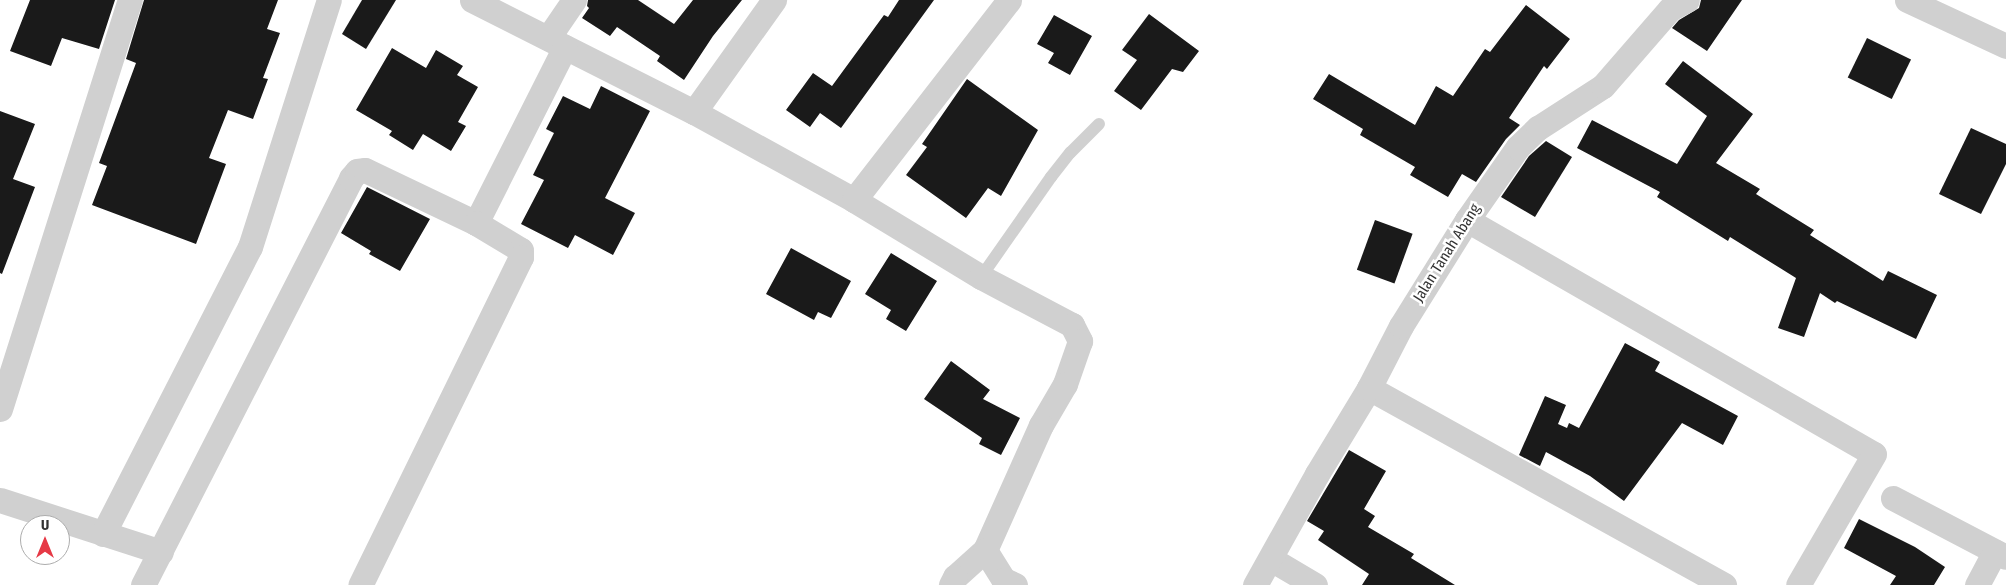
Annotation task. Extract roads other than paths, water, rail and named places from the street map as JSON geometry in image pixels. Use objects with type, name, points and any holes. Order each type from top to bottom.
[{"type":"street","points":[[0,409],[130,0]]},
{"type":"street","points":[[103,534],[250,247],[328,0]]},
{"type":"street","points":[[472,0],[694,112],[854,200],[981,277],[1072,325],[1080,341],[1065,384],[1041,425],[985,550],[955,576],[951,585]]},
{"type":"street","points":[[476,223],[574,0]]},
{"type":"street","points":[[694,112],[774,0]]},
{"type":"street","points":[[854,200],[1008,0]]},
{"type":"street","name":"Jalan Tanah Abang","points":[[1255,585],[1317,474],[1369,388],[1401,326],[1467,220],[1518,146],[1538,128],[1603,86],[1670,10],[1687,0]]},
{"type":"street","points":[[1907,0],[2006,46]]},
{"type":"street","points":[[143,585],[352,178],[357,171],[365,170],[476,223],[521,250],[522,257],[360,585]]},
{"type":"street","points":[[1467,220],[1874,454],[1798,585]]},
{"type":"street","points":[[1369,388],[1724,585]]},
{"type":"street","points":[[1893,498],[2001,554],[1977,585]]},
{"type":"street","points":[[0,500],[160,552]]},
{"type":"street","points":[[985,550],[1004,580],[1015,585]]},
{"type":"street","points":[[1271,559],[1315,585]]},
{"type":"lane","points":[[981,277],[1051,177],[1070,153],[1099,124]]}]
